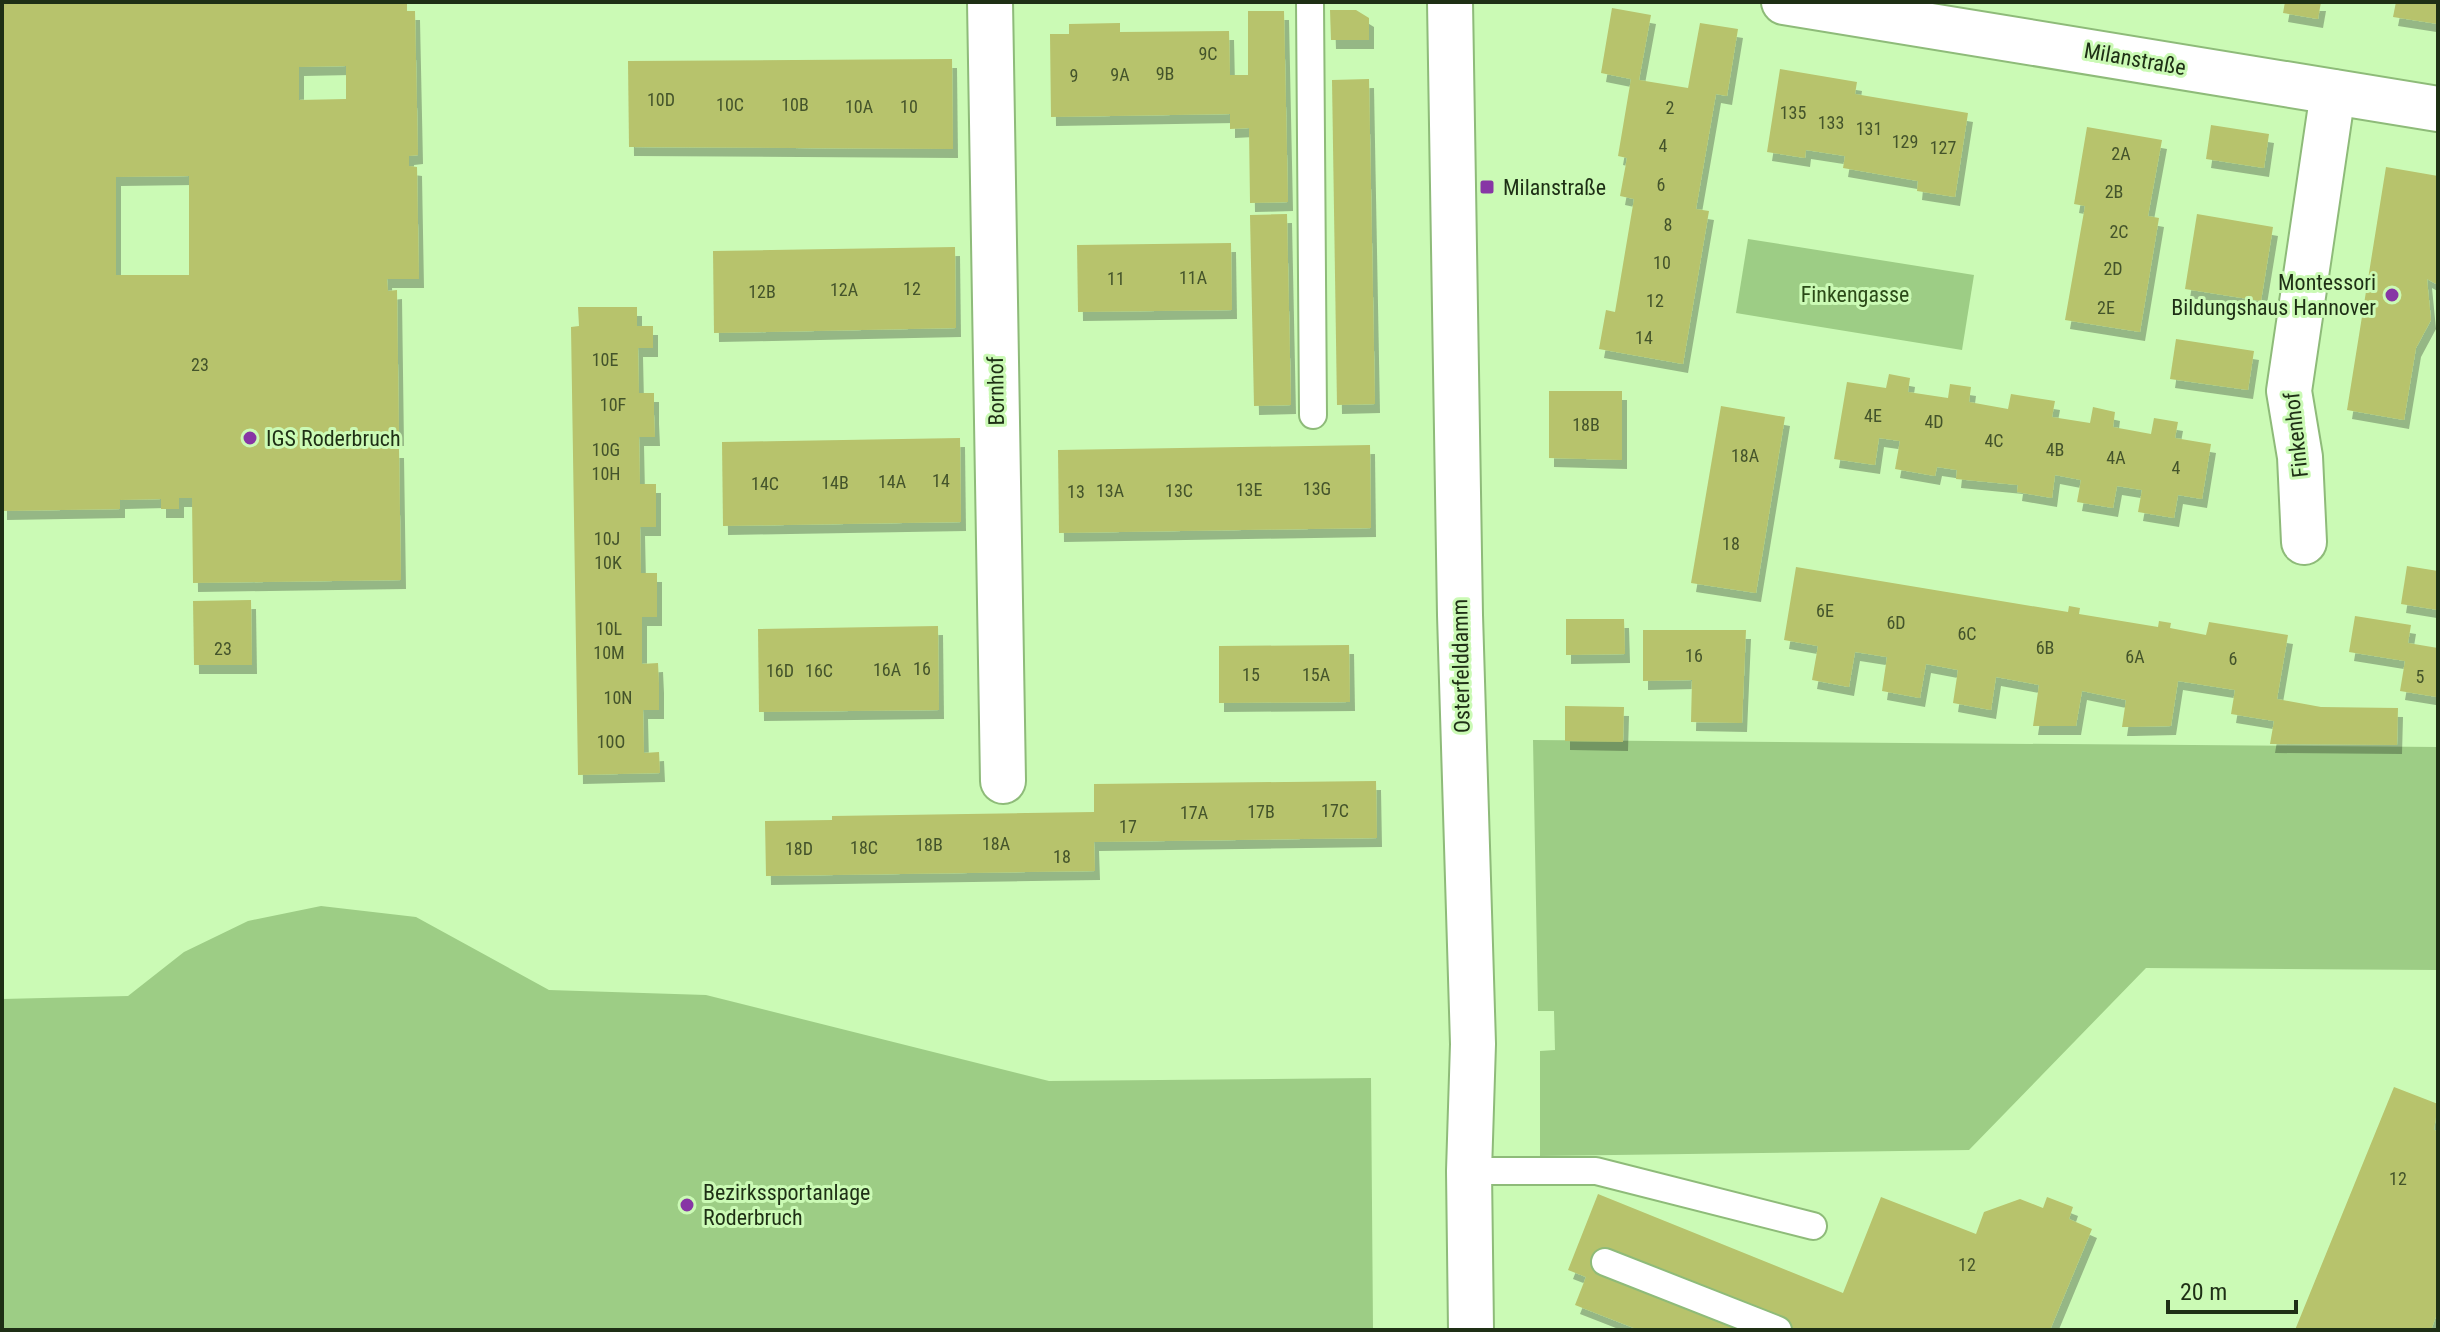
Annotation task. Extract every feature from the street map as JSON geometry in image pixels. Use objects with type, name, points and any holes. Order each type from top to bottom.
[{"type":"street","name":"Bornhof","points":[[990,2],[1003,781]]},
{"type":"street","name":"Osterfelddamm","points":[[1450,2],[1460,659],[1473,1044],[1469,1171],[1471,1330]]},
{"type":"street","name":"Milanstraße","points":[[1784,2],[2438,109]]},
{"type":"street","name":"Finkenhof","points":[[2304,542],[2300,457],[2289,391],[2333,92]]},
{"type":"lane","points":[[1310,2],[1313,415]]},
{"type":"lane","points":[[1469,1171],[1596,1171],[1813,1226]]},
{"type":"lane","points":[[1605,1262],[1778,1330]]},
{"type":"green space","name":"Finkengasse","points":[[1748,239],[1974,275],[1962,350],[1736,313]]},
{"type":"green space","points":[[1533,740],[2438,747],[2438,970],[2146,968],[1969,1150],[1540,1156],[1540,1051],[1555,1050],[1554,1011],[1538,1011]]},
{"type":"green space","name":"Bezirkssportanlage Roderbruch","points":[[321,906],[416,917],[549,990],[706,995],[1049,1081],[1371,1078],[1373,1330],[2,1330],[2,999],[128,996],[184,952],[248,921]]},
{"type":"building","points":[[2,2],[407,2],[407,11],[415,11],[418,155],[409,156],[409,166],[417,167],[419,279],[387,279],[388,291],[397,290],[399,437],[389,437],[390,449],[399,449],[401,580],[193,583],[192,498],[179,498],[179,509],[161,509],[161,499],[120,500],[120,509],[2,511]],"holes":[[[346,66],[346,99],[299,100],[299,67]],[[189,176],[189,275],[116,275],[116,177]]]},
{"type":"building","points":[[2285,2],[2321,2],[2318,19],[2283,13]]},
{"type":"building","points":[[2396,2],[2438,2],[2438,24],[2393,17]]},
{"type":"building","points":[[1612,8],[1651,15],[1639,80],[1688,88],[1700,23],[1738,29],[1727,96],[1716,94],[1696,209],[1709,211],[1683,364],[1599,349],[1606,310],[1615,312],[1634,199],[1620,196],[1627,158],[1618,156],[1631,79],[1601,73]]},
{"type":"building","points":[[1330,10],[1356,10],[1369,18],[1369,40],[1331,40]]},
{"type":"building","points":[[1248,11],[1284,11],[1288,202],[1250,203],[1249,128],[1230,129],[1230,114],[1051,117],[1050,34],[1069,34],[1069,24],[1120,23],[1120,32],[1229,31],[1230,75],[1248,75]]},
{"type":"building","points":[[952,59],[953,149],[629,147],[628,61]]},
{"type":"building","points":[[1780,69],[1857,82],[1855,94],[1968,113],[1955,197],[1917,191],[1918,181],[1843,168],[1845,156],[1806,150],[1805,158],[1767,152]]},
{"type":"building","points":[[1369,79],[1375,404],[1337,405],[1332,80]]},
{"type":"building","points":[[2211,125],[2269,134],[2264,168],[2206,159]]},
{"type":"building","points":[[2087,127],[2162,140],[2148,216],[2159,218],[2140,332],[2065,320],[2085,206],[2074,204]]},
{"type":"building","points":[[2386,167],[2438,176],[2438,285],[2427,279],[2431,320],[2416,348],[2404,420],[2347,410]]},
{"type":"building","points":[[1287,214],[1291,405],[1254,406],[1250,215]]},
{"type":"building","points":[[2197,214],[2273,227],[2261,301],[2185,289]]},
{"type":"building","points":[[1231,243],[1232,310],[1078,312],[1077,245]]},
{"type":"building","points":[[955,247],[956,328],[714,333],[713,251]]},
{"type":"building","points":[[578,307],[637,307],[637,326],[653,326],[653,348],[638,348],[639,393],[654,393],[655,437],[639,437],[640,484],[656,484],[656,527],[640,527],[641,573],[657,573],[657,617],[642,617],[642,664],[658,663],[659,710],[643,710],[644,753],[659,752],[660,773],[578,775],[571,327],[579,326]]},
{"type":"building","points":[[2176,339],[2254,351],[2248,390],[2170,379]]},
{"type":"building","points":[[1889,374],[1910,378],[1908,392],[1948,398],[1950,384],[1971,387],[1969,402],[2008,409],[2011,394],[2055,401],[2052,417],[2090,423],[2093,407],[2115,412],[2113,427],[2151,434],[2154,418],[2178,422],[2175,438],[2211,444],[2202,499],[2178,495],[2174,518],[2138,512],[2142,490],[2117,486],[2113,508],[2077,502],[2081,480],[2055,475],[2052,498],[2017,492],[2018,485],[1956,479],[1957,470],[1937,467],[1935,476],[1895,469],[1900,441],[1879,438],[1875,465],[1834,459],[1847,382],[1886,388]]},
{"type":"building","points":[[1549,391],[1622,391],[1622,460],[1549,458]]},
{"type":"building","points":[[1721,406],[1785,417],[1756,593],[1691,583]]},
{"type":"building","points":[[960,438],[961,522],[723,526],[722,442]]},
{"type":"building","points":[[1370,445],[1371,528],[1059,533],[1058,450]]},
{"type":"building","points":[[2407,566],[2438,571],[2438,610],[2401,604]]},
{"type":"building","points":[[1796,567],[2068,612],[2069,606],[2080,608],[2079,614],[2158,627],[2159,621],[2171,623],[2170,628],[2206,635],[2209,622],[2288,635],[2277,699],[2321,707],[2398,708],[2397,745],[2270,744],[2274,721],[2231,714],[2235,690],[2178,681],[2171,726],[2122,727],[2126,700],[2082,691],[2076,726],[2033,726],[2039,685],[1996,677],[1991,710],[1953,703],[1958,670],[1926,664],[1920,698],[1882,691],[1887,657],[1855,652],[1849,687],[1812,680],[1818,646],[1784,640]]},
{"type":"building","points":[[251,600],[252,665],[194,665],[193,601]]},
{"type":"building","points":[[2355,616],[2411,625],[2408,643],[2438,648],[2437,697],[2400,691],[2405,661],[2349,652]]},
{"type":"building","points":[[1566,619],[1624,619],[1625,654],[1566,655]]},
{"type":"building","points":[[938,626],[939,710],[759,712],[758,629]]},
{"type":"building","points":[[1643,630],[1746,630],[1742,723],[1691,722],[1692,680],[1643,681]]},
{"type":"building","points":[[1349,645],[1350,702],[1219,703],[1219,646]]},
{"type":"building","points":[[1565,706],[1624,707],[1623,742],[1565,741]]},
{"type":"building","points":[[1376,781],[1377,838],[1094,842],[1095,871],[766,876],[765,821],[832,820],[832,816],[1094,812],[1094,784]]},
{"type":"building","points":[[2394,1087],[2438,1104],[2434,1130],[2438,1131],[2438,1311],[2431,1330],[2295,1330]]},
{"type":"building","points":[[1598,1194],[1843,1293],[1881,1197],[1976,1234],[1984,1212],[2020,1199],[2043,1208],[2047,1197],[2073,1207],[2069,1219],[2092,1229],[2050,1330],[1639,1330],[1575,1305],[1586,1277],[1568,1270]]},
{"type":"place","name":"Milanstraße","points":[[1487,187]]},
{"type":"place","name":"Montessori Bildungshaus Hannover","points":[[2392,295]]},
{"type":"place","name":"IGS Roderbruch","points":[[250,438]]},
{"type":"place","name":"Bezirkssportanlage Roderbruch","points":[[687,1205]]}]
